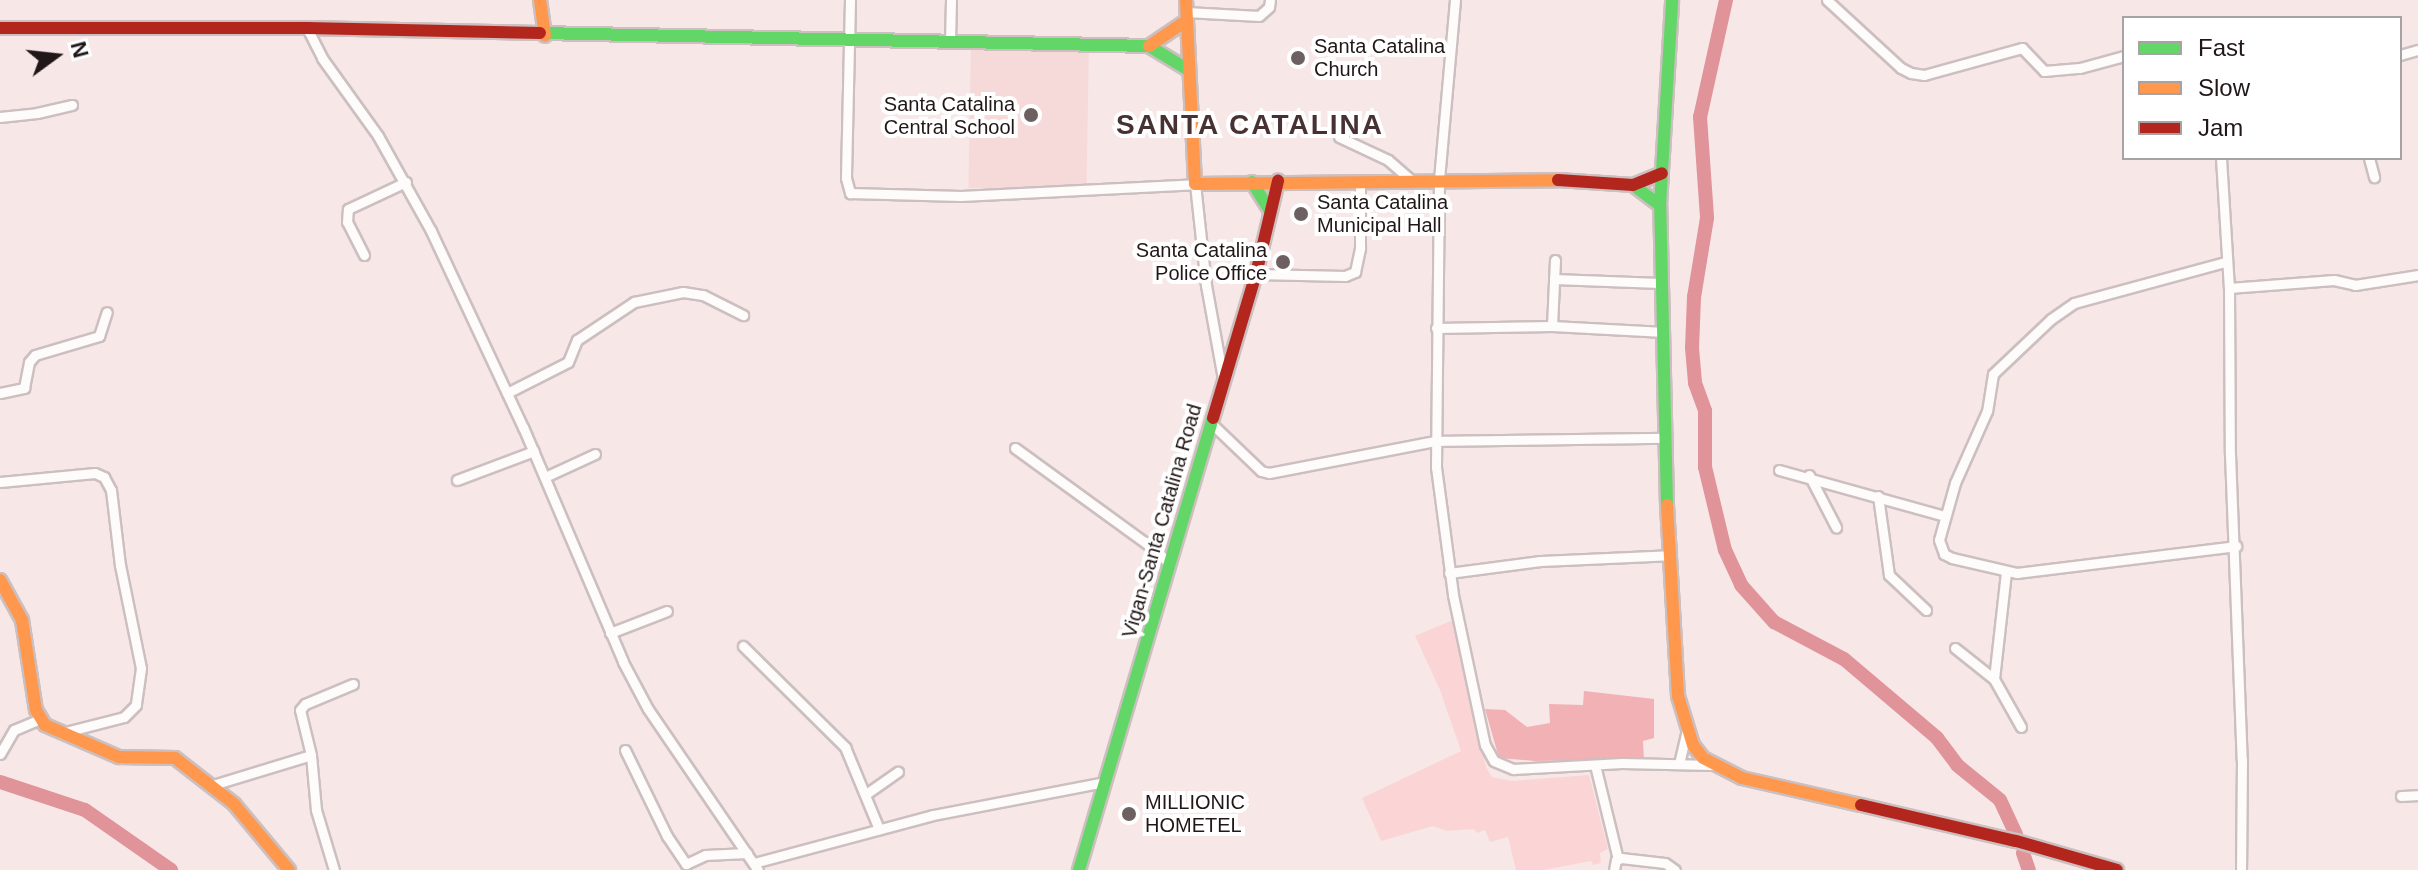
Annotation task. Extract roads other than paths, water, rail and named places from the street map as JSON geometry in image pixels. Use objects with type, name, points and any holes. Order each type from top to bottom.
[{"type":"street","points":[[540,0],[545,36]]},
{"type":"street","points":[[850,0],[846,178],[850,193],[961,196],[1278,181],[1360,185],[1439,180],[1555,180],[1633,185],[1662,173]]},
{"type":"street","points":[[950,41],[951,0]]},
{"type":"street","points":[[1149,46],[1186,11],[1259,16],[1269,7],[1270,0]]},
{"type":"street","points":[[1455,0],[1439,180],[1435,441],[1449,573],[1489,755],[1503,767],[1513,769],[1715,765]]},
{"type":"street","points":[[1672,0],[1660,205],[1663,438],[1678,696],[1693,745],[1715,765],[1742,778],[2016,841],[2117,870]]},
{"type":"street","points":[[1827,0],[1901,68],[1911,73],[1924,75],[2022,48],[2044,71],[2080,68],[2122,57]]},
{"type":"street","points":[[1186,11],[1195,184],[1208,298],[1224,383]]},
{"type":"street","points":[[0,28],[307,28],[545,36],[1149,46],[1187,69]]},
{"type":"street","points":[[307,28],[322,58],[363,112],[406,182],[534,451],[610,633],[662,734],[756,867],[879,829],[990,803],[1105,782]]},
{"type":"street","points":[[0,117],[72,105]]},
{"type":"street","points":[[1339,137],[1388,160],[1412,181]]},
{"type":"street","points":[[2221,160],[2229,288],[2230,454],[2236,546],[2241,870]]},
{"type":"street","points":[[2370,160],[2374,177]]},
{"type":"street","name":"Vigan-Santa Catalina Road","points":[[1079,870],[1256,274],[1278,181]]},
{"type":"street","points":[[364,255],[347,222],[348,209],[406,182]]},
{"type":"street","points":[[1252,182],[1270,211]]},
{"type":"street","points":[[1256,274],[1345,276],[1355,272],[1360,248],[1360,185]]},
{"type":"street","points":[[1633,185],[1660,205]]},
{"type":"street","points":[[1552,326],[1555,260]]},
{"type":"street","points":[[2225,262],[2082,301],[2051,319],[1990,377],[1987,411],[1945,516],[1939,540],[1944,554],[2006,572],[2037,572],[2188,549],[2236,546]]},
{"type":"street","points":[[2229,288],[2334,280],[2355,285],[2418,275]]},
{"type":"street","points":[[1554,279],[1660,283]]},
{"type":"street","points":[[507,393],[568,362],[577,340],[634,302],[683,292],[703,295],[743,315]]},
{"type":"street","points":[[0,393],[24,388],[29,362],[35,355],[99,336],[107,312]]},
{"type":"street","points":[[1436,328],[1552,326],[1664,332]]},
{"type":"street","points":[[1212,424],[1261,471],[1269,473],[1435,441],[1663,438]]},
{"type":"street","points":[[1015,448],[1170,565]]},
{"type":"street","points":[[457,480],[534,451]]},
{"type":"street","points":[[545,477],[595,454]]},
{"type":"street","points":[[1779,470],[1809,475],[1945,516]]},
{"type":"street","points":[[0,482],[95,473],[104,477],[111,490],[120,565],[141,668],[136,705],[124,717],[61,733]]},
{"type":"street","points":[[1809,475],[1836,527]]},
{"type":"street","points":[[1878,496],[1889,575],[1926,610]]},
{"type":"street","points":[[1449,573],[1540,561],[1670,555]]},
{"type":"street","points":[[1994,679],[2006,572]]},
{"type":"street","points":[[0,580],[22,620],[40,719],[61,733],[119,757],[175,758],[213,785],[289,870]]},
{"type":"street","points":[[610,633],[667,611]]},
{"type":"street","points":[[743,646],[840,740],[853,762],[879,829]]},
{"type":"street","points":[[1955,648],[1994,679],[2021,727]]},
{"type":"street","points":[[334,870],[316,810],[311,755],[300,710],[305,704],[353,684]]},
{"type":"street","points":[[0,754],[14,730],[40,719]]},
{"type":"street","points":[[1679,764],[1687,730]]},
{"type":"street","points":[[625,750],[683,867],[705,855],[747,853]]},
{"type":"street","points":[[213,785],[311,755]]},
{"type":"street","points":[[1595,765],[1618,859],[1614,870]]},
{"type":"street","points":[[866,794],[898,772]]},
{"type":"street","points":[[2401,796],[2418,795]]},
{"type":"street","points":[[1618,859],[1665,863],[1675,870]]},
{"type":"waterway","points":[[1726,0],[1700,117],[1707,218],[1694,297],[1692,348],[1695,383],[1705,411],[1705,467],[1725,550],[1741,585],[1774,622],[1844,659],[1937,738],[1957,765],[2000,800],[2016,834]]},
{"type":"waterway","points":[[0,782],[85,810],[171,870]]},
{"type":"waterway","points":[[2023,853],[2029,870]]},
{"type":"place","name":"Santa Catalina Church","points":[[1298,58]]},
{"type":"place","name":"Santa Catalina Central School","points":[[1031,115]]},
{"type":"place","name":"Santa Catalina Municipal Hall","points":[[1301,214]]},
{"type":"place","name":"Santa Catalina Police Office","points":[[1283,262]]},
{"type":"place","name":"MILLIONIC HOMETEL","points":[[1129,814]]},
{"type":"district","name":"SANTA CATALINA","points":[[1250,125]]}]
